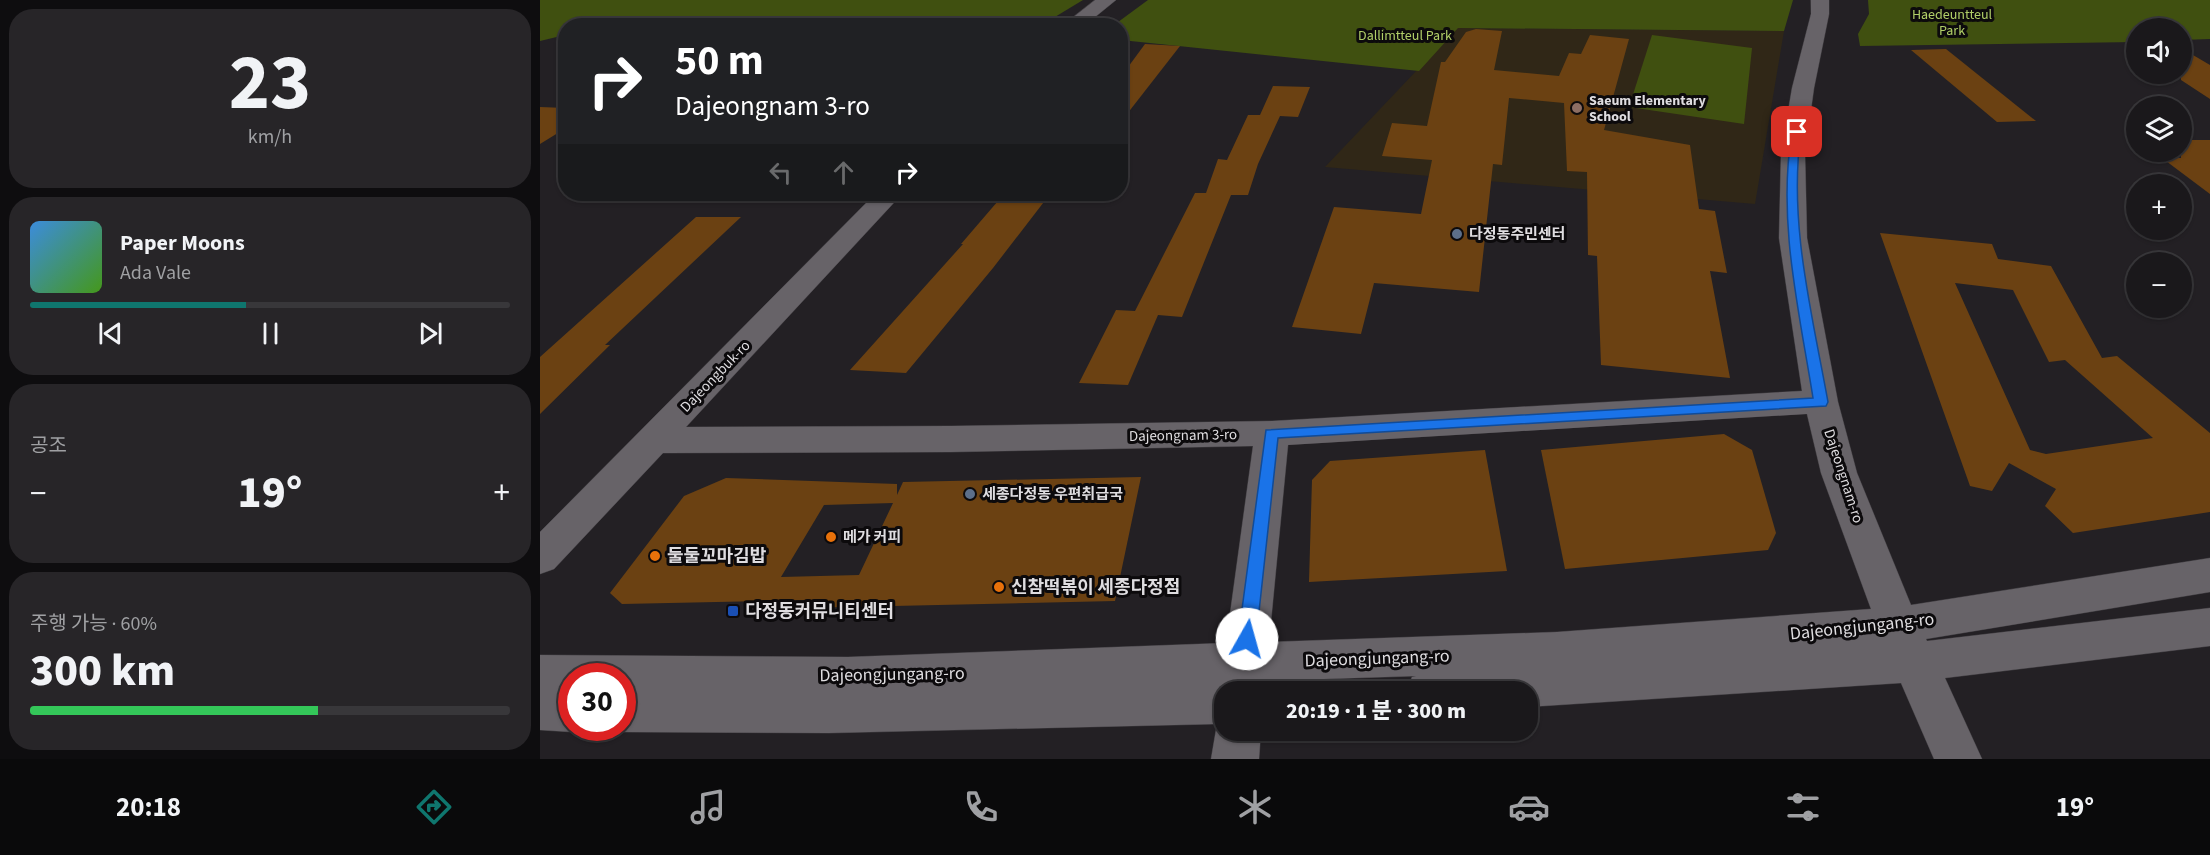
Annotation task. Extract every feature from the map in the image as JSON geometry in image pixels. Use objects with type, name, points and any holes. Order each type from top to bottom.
[{"type":"street","points":[[1082,18],[1107,0]]},
{"type":"street","name":"Dajeongnam-ro","points":[[1820,0],[1793,153],[1793,238],[1821,402],[1839,473],[1907,644],[1958,759]]},
{"type":"street","name":"Dajeongbuk-ro","points":[[540,558],[882,201]]},
{"type":"street","name":"Dajeongnam 3-ro","points":[[653,440],[951,439],[1272,434],[1821,402]]},
{"type":"street","points":[[1243,677],[1272,434]]},
{"type":"street","name":"Dajeongjungang-ro","points":[[1538,681],[1907,644],[2210,575]]},
{"type":"street","name":"Dajeongjungang-ro","points":[[540,675],[1243,677],[1557,651],[1907,644],[2210,627]]},
{"type":"street","points":[[636,710],[829,711],[1214,703]]},
{"type":"street","points":[[540,709],[558,710]]},
{"type":"street","points":[[1235,759],[1237,741]]},
{"type":"shaded area","name":"Saeum Elementary School","points":[[1457,28],[1784,31],[1755,204],[1325,167]]},
{"type":"green space","points":[[540,0],[1083,0],[1053,18],[632,16],[558,18],[558,37],[540,41]]},
{"type":"green space","name":"Dallimtteul Park","points":[[1148,0],[1793,0],[1784,31],[1458,28],[1419,71],[1128,41],[1128,18],[1124,18]]},
{"type":"green space","name":"Haedeuntteul Park","points":[[1868,0],[2210,0],[2210,39],[2192,40],[2192,18],[2126,18],[2126,42],[1860,46],[1858,34],[1869,14]]},
{"type":"green space","points":[[1652,35],[1752,48],[1744,124],[1629,107]]},
{"type":"building","points":[[1476,29],[1502,31],[1494,70],[1559,76],[1569,53],[1581,54],[1590,35],[1629,39],[1604,130],[1690,145],[1699,209],[1715,211],[1727,273],[1710,271],[1730,378],[1601,365],[1597,256],[1588,255],[1587,172],[1567,171],[1564,103],[1509,98],[1502,165],[1493,164],[1479,292],[1374,283],[1361,334],[1292,327],[1334,207],[1421,214],[1432,160],[1382,156],[1392,123],[1427,126],[1441,62],[1445,62],[1466,32]]},
{"type":"building","points":[[1145,44],[1180,46],[1128,113],[1128,67]]},
{"type":"building","points":[[1946,49],[2036,121],[1997,122],[1911,50]]},
{"type":"building","points":[[2192,54],[2210,65],[2210,99],[2187,84],[2192,84]]},
{"type":"building","points":[[1273,86],[1310,87],[1298,117],[1280,116],[1258,164],[1248,195],[1231,195],[1182,317],[1158,315],[1128,385],[1079,383],[1116,310],[1135,311],[1195,193],[1206,193],[1218,159],[1227,160],[1248,115],[1260,115]]},
{"type":"building","points":[[540,107],[558,108],[558,133],[540,144]]},
{"type":"building","points":[[2192,140],[2210,140],[2210,194],[2192,180],[2192,174],[2183,174],[2167,162],[2192,162]]},
{"type":"building","points":[[998,201],[1045,201],[993,268],[906,373],[850,370],[963,244],[961,244]]},
{"type":"building","points":[[696,217],[741,217],[605,345],[610,345],[540,414],[540,357]]},
{"type":"building","points":[[1880,233],[1992,244],[1998,259],[2051,266],[2102,358],[2117,356],[2210,433],[2210,512],[2073,533],[2045,506],[2056,489],[2009,463],[1992,491],[1970,486]],"holes":[[[1955,283],[2013,290],[2049,362],[2065,360],[2153,438],[2046,454],[2030,450]]]},
{"type":"building","points":[[1724,434],[1752,450],[1776,533],[1768,550],[1565,569],[1541,450]]},
{"type":"building","points":[[1485,450],[1507,571],[1309,582],[1312,480],[1330,461]]},
{"type":"building","points":[[1141,477],[1115,601],[802,608],[806,600],[622,604],[610,593],[684,496],[726,478],[897,484],[897,495],[903,482]],"holes":[[[893,503],[859,575],[781,577],[824,505]]]},
{"type":"place","name":"Saeum Elementary School","points":[[1577,108]]},
{"type":"place","name":"다정동주민센터","points":[[1457,234]]},
{"type":"place","name":"세종다정동 우편취급국","points":[[970,494]]},
{"type":"place","name":"메가 커피","points":[[831,537]]},
{"type":"place","name":"둘둘꼬마김밥","points":[[655,556]]},
{"type":"place","name":"신참떡볶이 세종다정점","points":[[999,587]]},
{"type":"place","name":"다정동커뮤니티센터","points":[[733,611]]},
{"type":"route","points":[[1247,639],[1272,434],[1821,402],[1793,238],[1793,153],[1797,132]]}]
